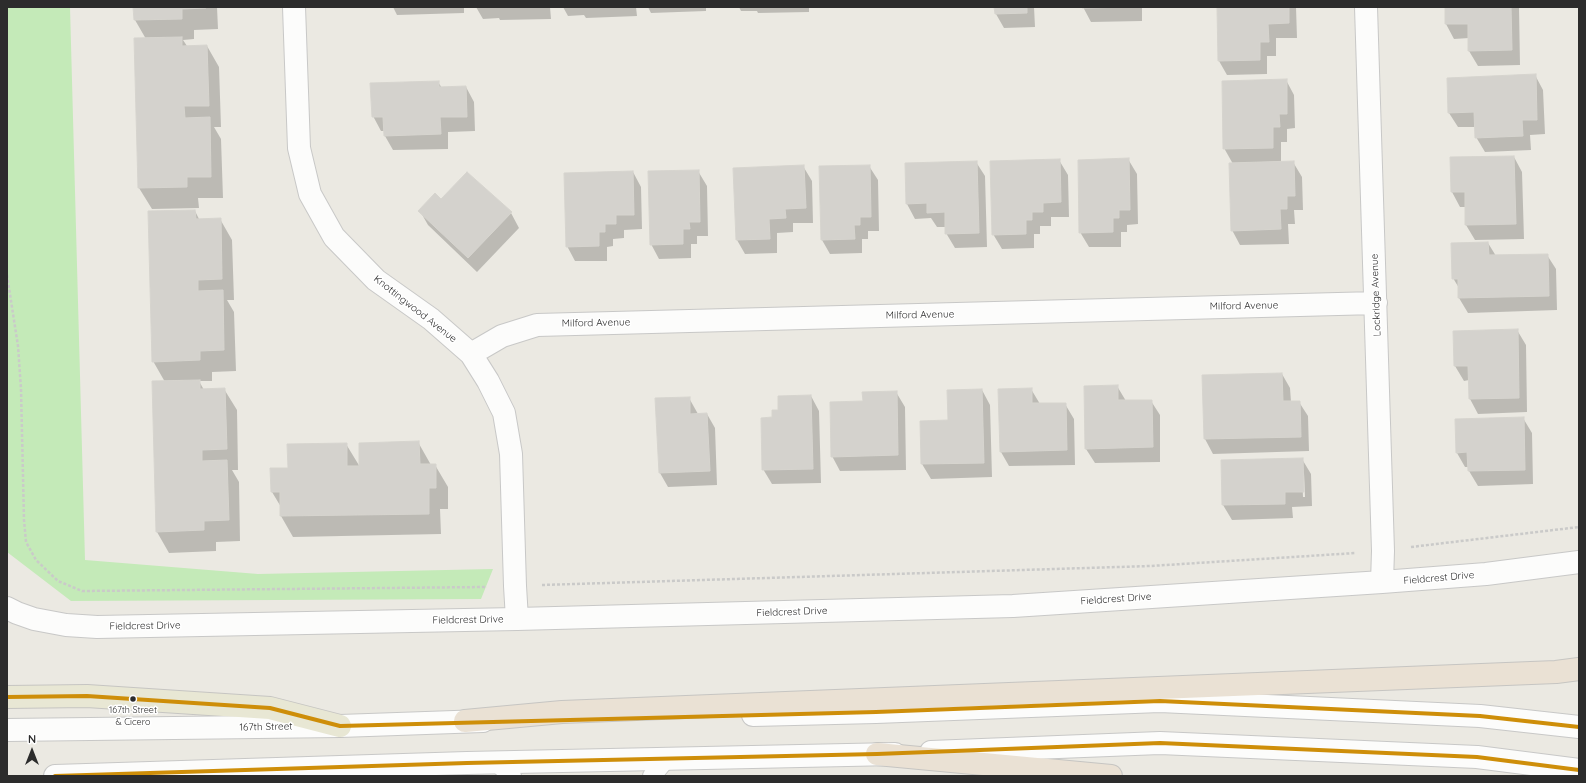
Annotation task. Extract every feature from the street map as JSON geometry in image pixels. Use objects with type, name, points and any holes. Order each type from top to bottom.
[{"type":"highway","points":[[465,721],[562,712],[1556,672],[1579,669]]},
{"type":"highway","points":[[877,754],[1111,776]]},
{"type":"main road","points":[[7,697],[87,696],[270,708],[340,726]]},
{"type":"street","name":"Knottingwood Avenue","points":[[294,7],[299,148],[310,194],[334,237],[376,280],[431,319],[471,354],[488,381],[504,413],[511,454],[517,619]]},
{"type":"street","name":"Lockridge Avenue","points":[[1366,7],[1383,551],[1382,582]]},
{"type":"street","name":"Milford Avenue","points":[[471,354],[502,336],[537,324],[1376,303]]},
{"type":"street","name":"Fieldcrest Drive","points":[[7,608],[34,619],[66,625],[97,627],[517,619],[1013,606],[1486,574],[1579,562]]},
{"type":"street","name":"167th Street","points":[[7,730],[340,726],[465,721],[876,712],[1160,701],[1480,716],[1579,727]]},
{"type":"street","points":[[55,776],[505,769],[666,759],[877,754],[1160,743],[1477,757],[1579,770]]},
{"type":"lane","points":[[652,776],[666,759]]},
{"type":"path","points":[[7,275],[18,346],[21,389],[24,520],[26,542],[36,560],[58,581],[82,591],[515,586],[1150,566],[1383,551],[1579,527]]},
{"type":"green space","points":[[7,7],[70,7],[85,560],[258,574],[493,569],[481,599],[71,601],[7,552]]},
{"type":"building","points":[[133,7],[206,8],[182,9],[182,19],[134,20]]},
{"type":"building","points":[[994,7],[1027,7],[1027,13],[995,14]]},
{"type":"building","points":[[1082,7],[1134,7],[1082,8]]},
{"type":"building","points":[[1217,7],[1289,7],[1289,23],[1268,24],[1269,42],[1260,42],[1260,60],[1218,61]]},
{"type":"building","points":[[1445,7],[1511,7],[1512,50],[1468,51],[1468,24],[1445,24]]},
{"type":"building","points":[[182,37],[182,46],[207,45],[209,106],[184,106],[185,118],[210,117],[211,177],[187,177],[187,187],[138,188],[134,38]]},
{"type":"building","points":[[1536,74],[1537,120],[1522,120],[1523,136],[1475,138],[1474,112],[1448,113],[1447,78]]},
{"type":"building","points":[[1287,79],[1287,114],[1279,114],[1280,127],[1273,127],[1273,148],[1223,149],[1222,81]]},
{"type":"building","points":[[439,81],[439,87],[466,86],[467,117],[440,117],[441,134],[384,136],[383,117],[372,117],[370,83]]},
{"type":"building","points":[[1514,156],[1516,224],[1465,225],[1465,192],[1451,192],[1450,157]]},
{"type":"building","points":[[1129,158],[1130,210],[1119,210],[1119,218],[1113,218],[1113,232],[1079,233],[1078,160]]},
{"type":"building","points":[[1060,159],[1061,202],[1043,203],[1043,212],[1032,212],[1032,220],[1026,220],[1026,234],[992,235],[990,161]]},
{"type":"building","points":[[977,161],[979,233],[945,234],[945,212],[927,213],[927,203],[906,204],[905,163]]},
{"type":"building","points":[[1294,161],[1295,196],[1287,196],[1287,209],[1280,209],[1281,229],[1231,231],[1229,163]]},
{"type":"building","points":[[804,165],[806,208],[785,209],[786,218],[769,219],[770,239],[736,240],[733,168]]},
{"type":"building","points":[[870,165],[871,217],[860,217],[860,225],[854,225],[855,239],[821,240],[819,166]]},
{"type":"building","points":[[699,170],[700,222],[689,222],[690,229],[683,229],[683,244],[650,245],[648,171]]},
{"type":"building","points":[[633,171],[634,215],[616,215],[616,224],[605,224],[605,232],[599,232],[599,246],[566,247],[564,173]]},
{"type":"building","points":[[467,172],[512,212],[468,258],[418,211],[435,193],[441,199]]},
{"type":"building","points":[[195,210],[196,219],[221,218],[222,279],[198,280],[198,291],[223,290],[224,350],[200,351],[200,360],[152,362],[148,211]]},
{"type":"building","points":[[1488,242],[1489,255],[1548,254],[1549,296],[1458,298],[1458,279],[1452,279],[1451,243]]},
{"type":"building","points":[[1518,329],[1519,398],[1469,399],[1468,366],[1454,366],[1453,331]]},
{"type":"building","points":[[1282,373],[1283,401],[1300,401],[1301,437],[1204,439],[1202,375]]},
{"type":"building","points":[[200,380],[200,389],[225,388],[227,449],[202,450],[202,461],[227,460],[229,520],[204,521],[204,530],[156,532],[152,381]]},
{"type":"building","points":[[1118,385],[1118,400],[1152,400],[1153,447],[1085,449],[1084,386]]},
{"type":"building","points":[[1032,388],[1032,403],[1066,403],[1067,450],[1000,452],[998,389]]},
{"type":"building","points":[[982,389],[984,463],[921,464],[920,421],[948,420],[947,390]]},
{"type":"building","points":[[897,391],[898,455],[831,457],[830,402],[863,401],[862,392]]},
{"type":"building","points":[[811,395],[813,469],[762,470],[761,418],[772,417],[772,410],[778,410],[778,396]]},
{"type":"building","points":[[690,397],[690,414],[707,413],[710,471],[659,473],[655,398]]},
{"type":"building","points":[[1524,417],[1525,470],[1468,471],[1467,452],[1456,453],[1455,419]]},
{"type":"building","points":[[419,441],[420,464],[436,464],[436,488],[429,488],[429,514],[280,516],[280,492],[271,492],[270,468],[288,468],[287,444],[347,443],[347,466],[359,466],[359,443]]},
{"type":"building","points":[[1303,458],[1304,492],[1285,492],[1285,504],[1222,505],[1221,460]]},
{"type":"transit line","points":[[7,697],[87,696],[270,708],[340,726],[876,712],[1160,701],[1480,716],[1579,727]]},
{"type":"transit line","points":[[55,776],[467,763],[877,754],[1160,743],[1477,757],[1579,770]]},
{"type":"place","name":"167th Street & Cicero","points":[[133,699]]}]
